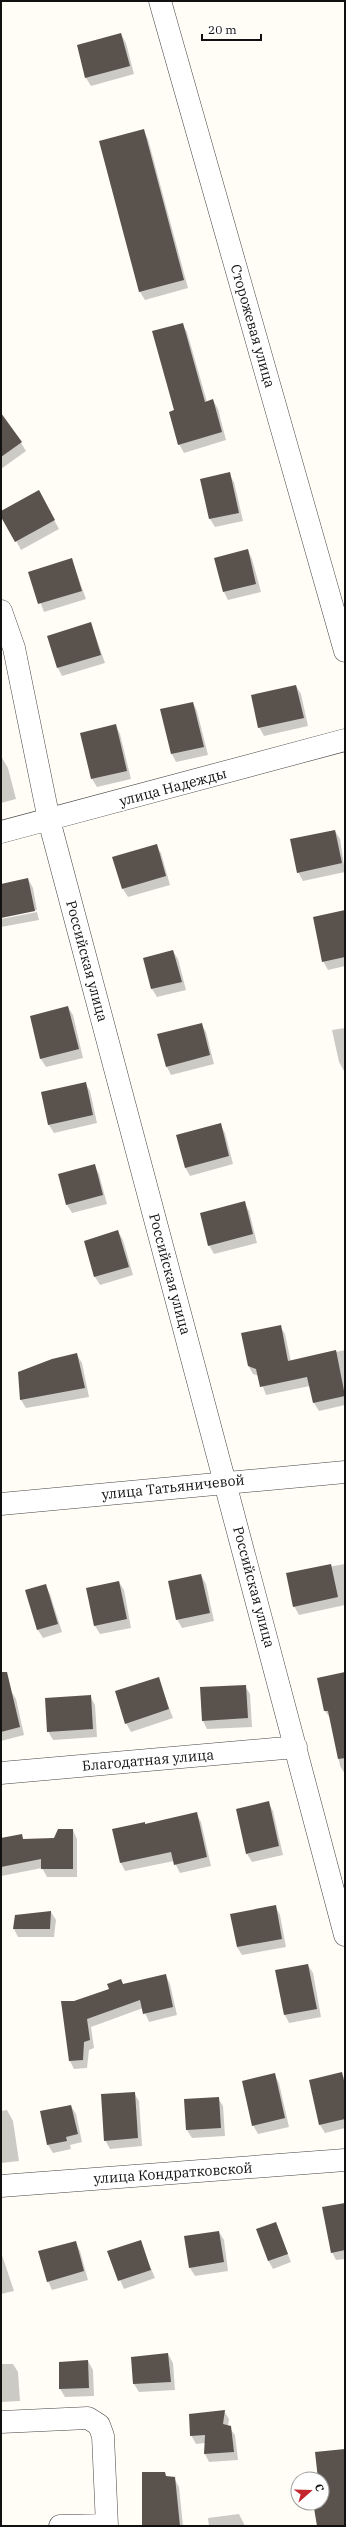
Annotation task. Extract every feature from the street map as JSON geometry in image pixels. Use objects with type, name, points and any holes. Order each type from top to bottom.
[{"type":"street","name":"Сторожевая улица","points":[[160,1],[345,651]]},
{"type":"street","name":"Российская улица","points":[[1,611],[14,648],[49,820],[226,1482],[345,1935]]},
{"type":"street","name":"улица Надежды","points":[[1,832],[345,740]]},
{"type":"street","name":"улица Татьяничевой","points":[[1,1504],[345,1472]]},
{"type":"street","name":"Благодатная улица","points":[[1,1773],[296,1748]]},
{"type":"street","name":"улица Кондратковской","points":[[1,2186],[345,2160]]},
{"type":"street","points":[[1,2422],[88,2418],[99,2425],[103,2436],[107,2526],[60,2526]]},
{"type":"building","points":[[121,33],[130,66],[85,78],[77,45]]},
{"type":"building","points":[[144,129],[184,280],[139,292],[99,141]]},
{"type":"building","points":[[183,323],[205,402],[213,399],[222,432],[178,445],[169,412],[174,410],[152,331]]},
{"type":"building","points":[[1,413],[22,442],[1,457]]},
{"type":"building","points":[[230,472],[239,513],[209,519],[200,479]]},
{"type":"building","points":[[39,490],[55,520],[15,542],[1,517],[1,511]]},
{"type":"building","points":[[248,549],[256,584],[223,592],[214,558]]},
{"type":"building","points":[[72,558],[82,591],[38,604],[28,572]]},
{"type":"building","points":[[91,622],[101,655],[57,668],[47,636]]},
{"type":"building","points":[[296,685],[304,718],[258,728],[251,695]]},
{"type":"building","points":[[193,702],[204,747],[171,754],[160,709]]},
{"type":"building","points":[[116,724],[127,771],[91,779],[80,733]]},
{"type":"building","points":[[335,830],[342,863],[297,873],[290,839]]},
{"type":"building","points":[[157,844],[166,876],[122,889],[112,857]]},
{"type":"building","points":[[28,878],[35,911],[1,918],[1,884]]},
{"type":"building","points":[[345,910],[345,957],[322,962],[313,917]]},
{"type":"building","points":[[173,950],[182,982],[151,989],[143,958]]},
{"type":"building","points":[[68,1006],[79,1049],[40,1059],[30,1016]]},
{"type":"building","points":[[202,1023],[210,1055],[166,1067],[157,1034]]},
{"type":"building","points":[[86,1082],[93,1115],[48,1125],[41,1092]]},
{"type":"building","points":[[221,1123],[229,1156],[185,1168],[176,1135]]},
{"type":"building","points":[[95,1164],[103,1195],[66,1205],[58,1174]]},
{"type":"building","points":[[245,1201],[253,1234],[208,1246],[200,1213]]},
{"type":"building","points":[[118,1230],[129,1267],[94,1277],[84,1241]]},
{"type":"building","points":[[281,1325],[288,1361],[336,1350],[345,1396],[313,1403],[307,1377],[260,1387],[256,1369],[248,1366],[241,1333]]},
{"type":"building","points":[[77,1353],[85,1388],[20,1400],[18,1372],[52,1359]]},
{"type":"building","points":[[331,1564],[338,1597],[293,1607],[286,1573]]},
{"type":"building","points":[[201,1574],[210,1613],[176,1620],[168,1581]]},
{"type":"building","points":[[119,1581],[127,1619],[94,1626],[86,1588]]},
{"type":"building","points":[[46,1584],[58,1624],[37,1630],[25,1590]]},
{"type":"building","points":[[1,1672],[7,1672],[20,1727],[1,1732]]},
{"type":"building","points":[[345,1672],[345,1758],[338,1759],[328,1711],[324,1711],[317,1678]]},
{"type":"building","points":[[159,1677],[169,1709],[125,1724],[115,1691]]},
{"type":"building","points":[[246,1685],[248,1718],[202,1721],[200,1687]]},
{"type":"building","points":[[91,1695],[93,1729],[47,1732],[45,1698]]},
{"type":"building","points":[[269,1801],[279,1846],[246,1854],[236,1809]]},
{"type":"building","points":[[197,1812],[207,1857],[174,1865],[171,1852],[120,1863],[112,1829],[145,1822],[145,1824]]},
{"type":"building","points":[[58,1829],[73,1829],[73,1869],[41,1869],[41,1859],[1,1867],[1,1838],[22,1834],[23,1839],[54,1838]]},
{"type":"building","points":[[276,1905],[282,1939],[237,1947],[230,1914]]},
{"type":"building","points":[[51,1911],[50,1929],[13,1929],[15,1915]]},
{"type":"building","points":[[308,1964],[317,2009],[284,2015],[275,1970]]},
{"type":"building","points":[[166,1974],[173,2007],[143,2014],[140,2000],[87,2019],[90,2040],[84,2042],[83,2060],[69,2061],[61,2001],[74,2001],[109,1989],[107,1984],[121,1979],[123,1984]]},
{"type":"building","points":[[342,2072],[345,2085],[345,2119],[319,2125],[309,2080]]},
{"type":"building","points":[[275,2073],[285,2118],[252,2126],[242,2081]]},
{"type":"building","points":[[135,2092],[138,2138],[104,2141],[101,2094]]},
{"type":"building","points":[[219,2097],[221,2128],[186,2130],[184,2099]]},
{"type":"building","points":[[71,2105],[78,2134],[66,2137],[67,2141],[47,2145],[40,2111]]},
{"type":"building","points":[[345,2203],[345,2250],[331,2253],[322,2207]]},
{"type":"building","points":[[276,2222],[288,2254],[268,2261],[256,2229]]},
{"type":"building","points":[[219,2231],[224,2262],[189,2268],[184,2236]]},
{"type":"building","points":[[141,2240],[151,2270],[118,2281],[107,2251]]},
{"type":"building","points":[[76,2241],[84,2271],[47,2282],[38,2251]]},
{"type":"building","points":[[168,2353],[171,2382],[133,2384],[131,2357]]},
{"type":"building","points":[[88,2360],[89,2388],[59,2389],[59,2362]]},
{"type":"building","points":[[225,2410],[223,2424],[231,2426],[234,2452],[204,2454],[205,2435],[190,2436],[189,2414]]},
{"type":"building","points":[[345,2449],[345,2526],[317,2526],[314,2511],[330,2511],[330,2471],[317,2471],[315,2452]]},
{"type":"building","points":[[142,2472],[165,2472],[166,2476],[175,2477],[180,2526],[142,2526]]}]
